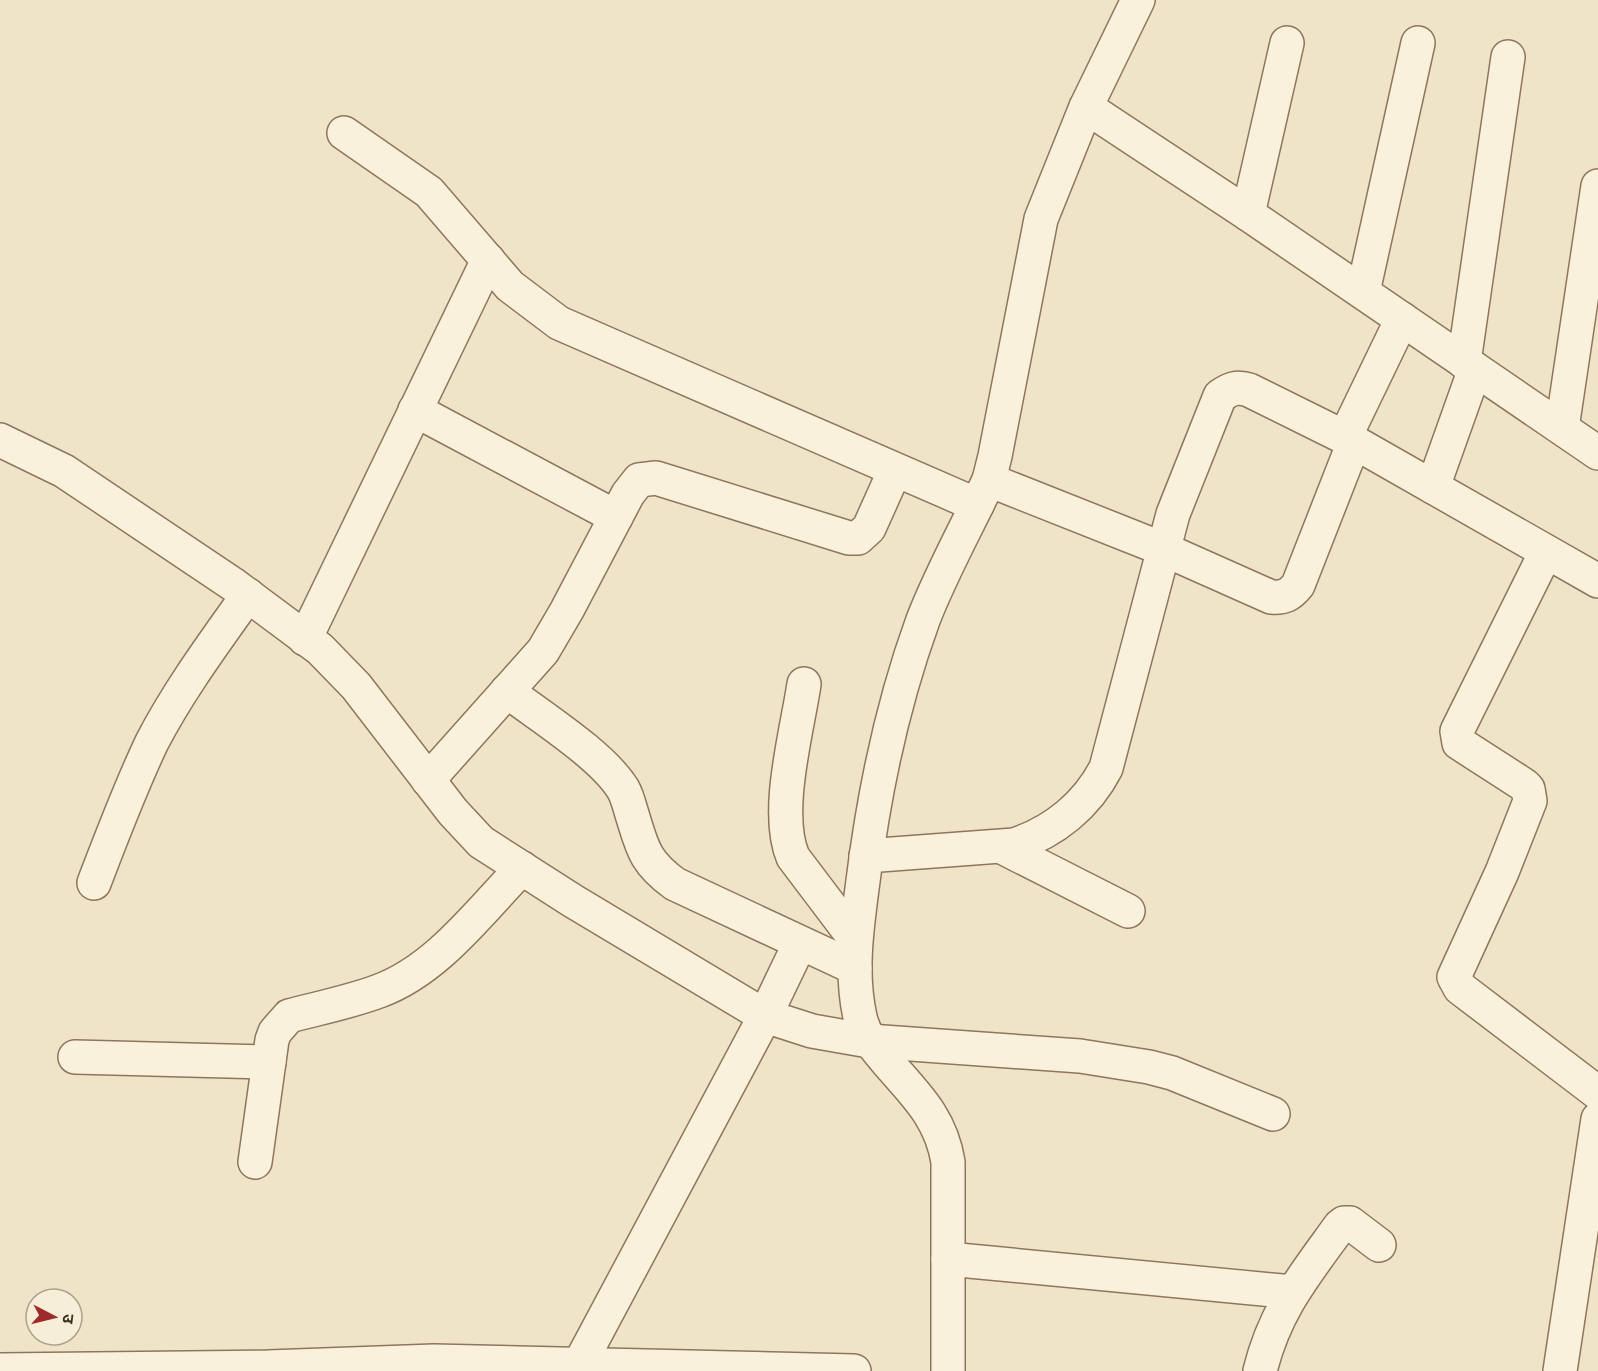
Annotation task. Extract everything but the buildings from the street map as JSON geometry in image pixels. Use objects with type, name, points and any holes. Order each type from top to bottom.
[{"type":"street","points":[[948,1371],[948,1162],[944,1140],[924,1104],[869,1041],[860,1019],[855,954],[866,856],[888,732],[905,673],[924,618],[983,493],[1002,428],[1041,219],[1086,107],[1138,0]]},
{"type":"street","points":[[1248,214],[1287,43]]},
{"type":"street","points":[[1363,292],[1418,43]]},
{"type":"street","points":[[1433,487],[1470,365],[1508,57]]},
{"type":"street","points":[[1086,107],[1248,214],[1598,453]]},
{"type":"street","points":[[344,133],[429,192],[510,286],[560,323],[895,470],[983,493],[1162,549],[1271,597],[1280,598],[1291,594],[1298,585],[1349,440],[1402,319]]},
{"type":"street","points":[[1562,428],[1598,186]]},
{"type":"street","points":[[305,639],[488,260]]},
{"type":"street","points":[[866,856],[1002,847],[1031,840],[1058,823],[1083,803],[1096,787],[1106,768],[1162,549],[1194,457],[1220,396],[1229,389],[1240,387],[1249,390],[1349,440],[1598,581]]},
{"type":"street","points":[[416,410],[616,518]]},
{"type":"street","points":[[0,440],[64,471],[248,595],[320,649],[356,686],[428,780],[481,842],[765,1016],[812,1031],[869,1041],[1116,1061],[1172,1073],[1273,1114]]},
{"type":"street","points":[[428,780],[543,651],[634,484],[646,477],[656,478],[849,538],[858,538],[869,528],[895,470]]},
{"type":"street","points":[[1546,552],[1457,730],[1459,743],[1524,785],[1528,789],[1530,801],[1502,873],[1454,977],[1460,988],[1598,1093]]},
{"type":"street","points":[[94,883],[131,788],[153,741],[187,681],[248,595]]},
{"type":"street","points":[[804,684],[785,810],[787,842],[793,857],[855,954]]},
{"type":"street","points":[[507,691],[615,777],[625,791],[646,858],[656,871],[675,884],[800,943],[855,954]]},
{"type":"street","points":[[1002,847],[1128,911]]},
{"type":"street","points":[[255,1162],[274,1032],[289,1016],[380,991],[418,969],[439,953],[522,868]]},
{"type":"street","points":[[579,1365],[765,1016],[800,943]]},
{"type":"street","points":[[75,1057],[269,1062]]},
{"type":"street","points":[[1560,1371],[1598,1119]]},
{"type":"street","points":[[1260,1371],[1273,1328],[1293,1292],[1344,1223],[1350,1223],[1379,1245]]},
{"type":"street","points":[[948,1259],[1293,1292]]},
{"type":"street","points":[[0,1370],[268,1369],[434,1361],[854,1371]]}]
